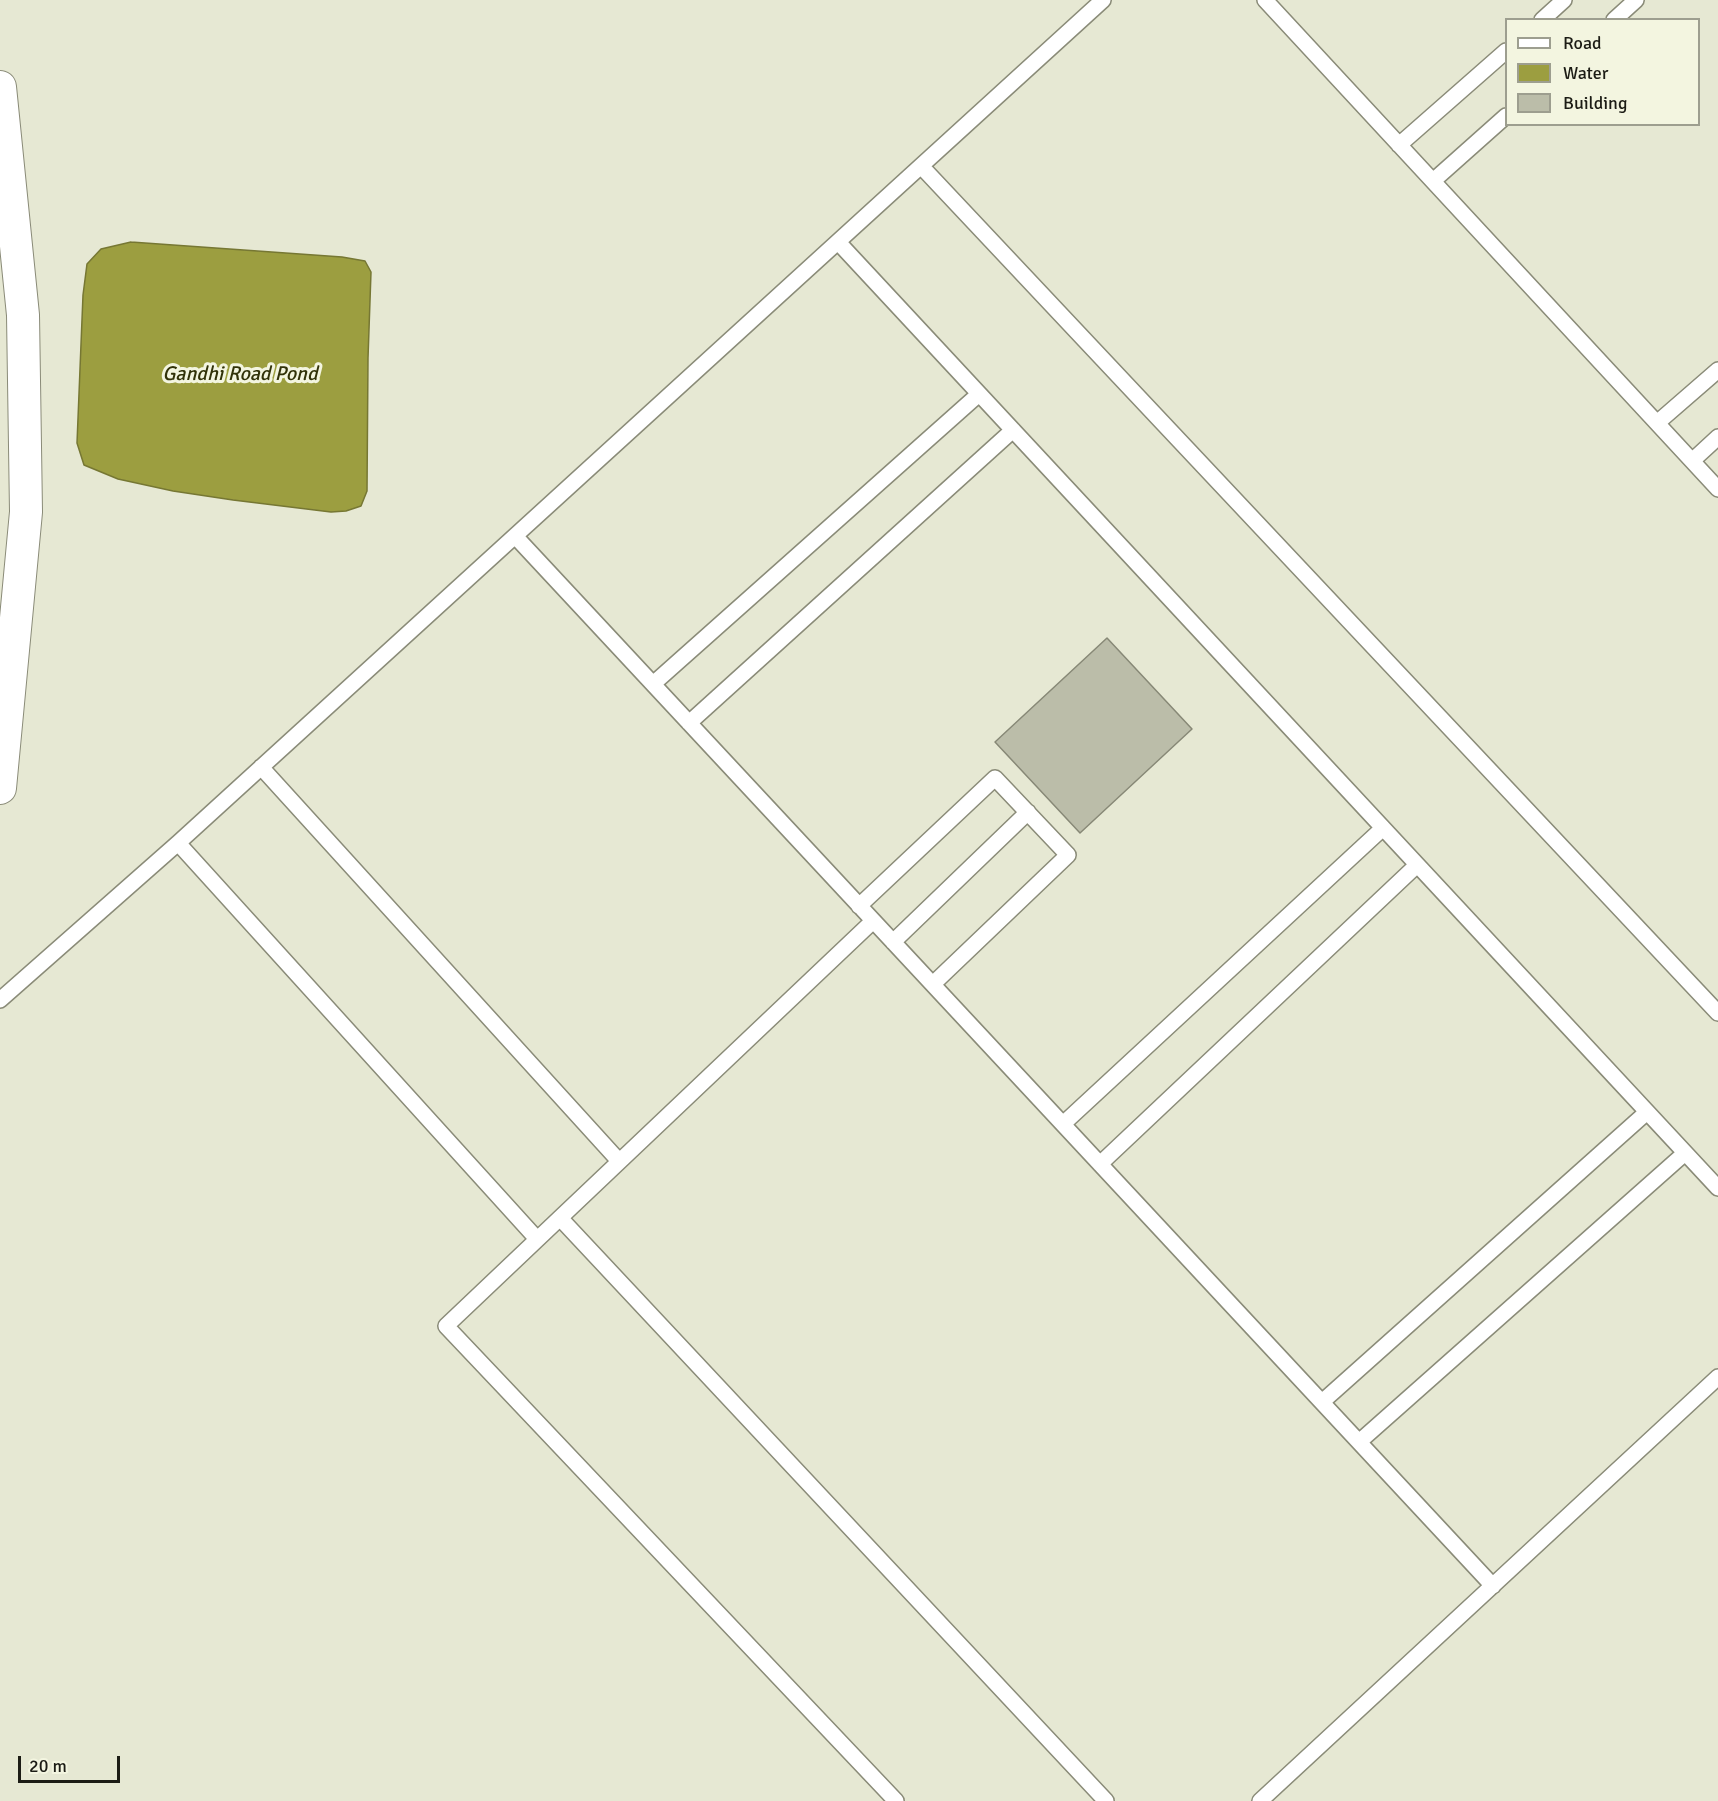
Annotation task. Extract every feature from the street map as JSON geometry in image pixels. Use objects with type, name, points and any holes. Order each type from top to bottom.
[{"type":"street","points":[[0,87],[23,315],[26,512],[0,788]]},
{"type":"lane","points":[[0,1000],[178,843],[1103,0]]},
{"type":"lane","points":[[1265,0],[1718,489]]},
{"type":"lane","points":[[1544,18],[1564,0]]},
{"type":"lane","points":[[1616,18],[1636,0]]},
{"type":"lane","points":[[1399,145],[1505,52]]},
{"type":"lane","points":[[1433,181],[1505,117]]},
{"type":"lane","points":[[921,166],[1718,1013]]},
{"type":"lane","points":[[838,242],[1718,1188]]},
{"type":"lane","points":[[1657,423],[1718,370]]},
{"type":"lane","points":[[653,684],[979,394]]},
{"type":"lane","points":[[689,723],[1012,430]]},
{"type":"lane","points":[[1692,460],[1718,437]]},
{"type":"lane","points":[[515,536],[1493,1586]]},
{"type":"lane","points":[[261,767],[619,1161]]},
{"type":"lane","points":[[859,906],[995,778],[1028,812],[1068,855],[933,984]]},
{"type":"lane","points":[[893,942],[1028,812]]},
{"type":"lane","points":[[1063,1124],[1383,828]]},
{"type":"lane","points":[[178,843],[537,1239]]},
{"type":"lane","points":[[1100,1164],[1417,865]]},
{"type":"lane","points":[[873,921],[446,1326],[896,1801]]},
{"type":"lane","points":[[1322,1402],[1647,1112]]},
{"type":"lane","points":[[1359,1442],[1685,1153]]},
{"type":"lane","points":[[560,1218],[1106,1801]]},
{"type":"lane","points":[[1260,1801],[1718,1377]]},
{"type":"water","name":"Gandhi Road Pond","points":[[131,242],[342,257],[365,261],[371,272],[367,491],[361,506],[346,511],[331,512],[233,500],[173,491],[118,479],[84,465],[77,443],[83,295],[87,264],[101,249]]},
{"type":"building","points":[[1107,638],[1192,729],[1080,833],[995,742]]}]
